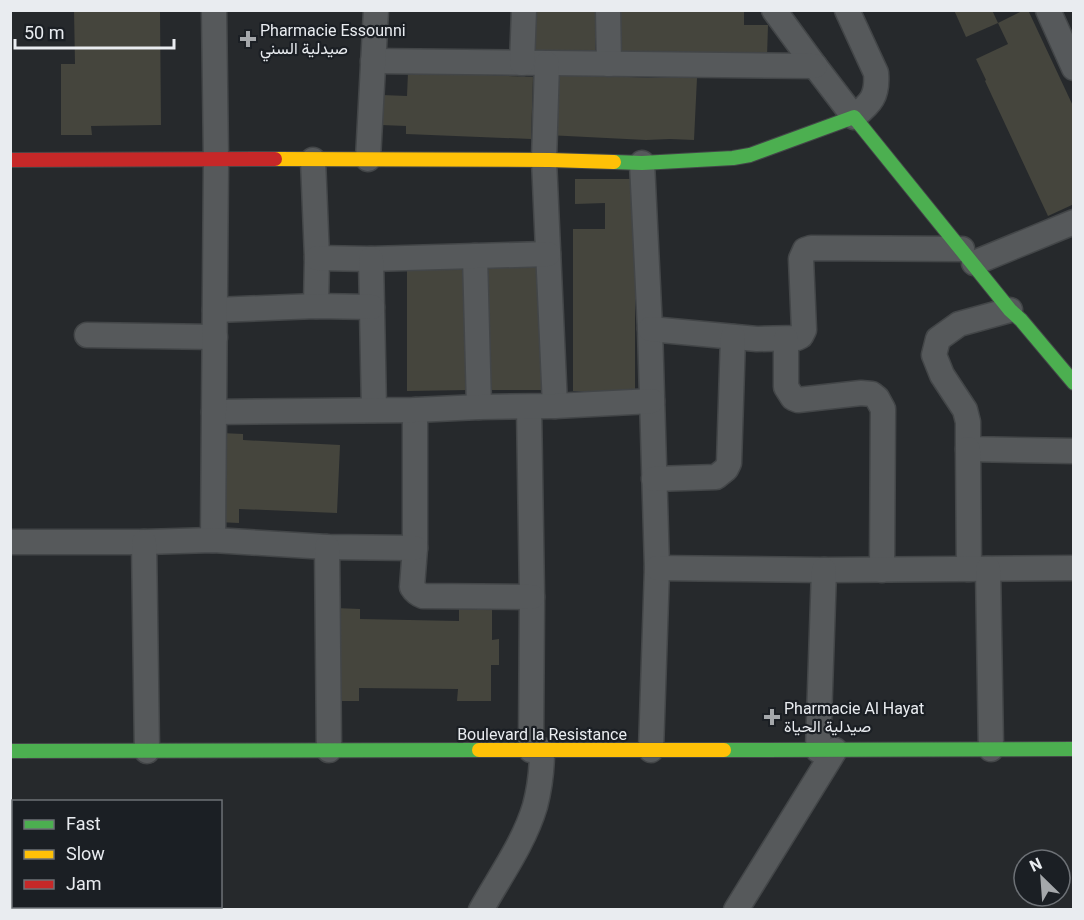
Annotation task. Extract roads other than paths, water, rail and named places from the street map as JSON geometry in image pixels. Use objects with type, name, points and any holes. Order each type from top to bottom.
[{"type":"street","points":[[213,540],[216,160],[214,10]]},
{"type":"street","points":[[368,159],[376,10]]},
{"type":"street","points":[[522,63],[524,10]]},
{"type":"street","points":[[608,10],[609,64]]},
{"type":"street","points":[[774,10],[854,117],[1010,310],[1074,383]]},
{"type":"street","points":[[10,160],[368,159],[642,163],[750,155],[854,117],[870,104],[877,85],[876,73],[846,10]]},
{"type":"street","points":[[1048,10],[1074,68]]},
{"type":"street","points":[[373,61],[815,66]]},
{"type":"street","points":[[547,64],[544,160],[555,406]]},
{"type":"street","points":[[313,160],[316,306]]},
{"type":"street","points":[[642,163],[650,328],[657,568],[651,750]]},
{"type":"street","points":[[650,328],[733,337],[797,338],[804,330],[801,259],[805,250],[811,248],[968,256],[1074,222]]},
{"type":"street","points":[[316,258],[371,259],[548,254]]},
{"type":"street","points":[[475,256],[479,406]]},
{"type":"street","points":[[371,259],[374,410]]},
{"type":"street","points":[[215,310],[316,306],[372,307]]},
{"type":"street","points":[[991,749],[966,416],[965,410],[942,375],[934,354],[938,339],[959,324],[1010,310]]},
{"type":"street","points":[[87,335],[215,337]]},
{"type":"street","points":[[654,479],[716,477],[726,469],[729,463],[733,337]]},
{"type":"street","points":[[786,339],[786,387],[793,398],[798,400],[861,393],[872,394],[883,409],[882,570]]},
{"type":"street","points":[[214,412],[529,407],[652,400]]},
{"type":"street","points":[[481,909],[528,824],[535,806],[542,769],[536,750],[529,407]]},
{"type":"street","points":[[415,410],[415,548],[412,587],[423,596],[532,597]]},
{"type":"street","points":[[968,449],[1074,451]]},
{"type":"street","points":[[10,542],[213,540],[327,547],[415,548]]},
{"type":"street","points":[[144,542],[147,751]]},
{"type":"street","points":[[327,547],[329,750]]},
{"type":"street","points":[[657,568],[824,570],[1074,568]]},
{"type":"street","points":[[736,909],[826,750],[824,570]]},
{"type":"street","name":"Boulevard la Resistance","points":[[10,751],[1074,749]]},
{"type":"place","name":"Pharmacie Essounni صيدلية السني","points":[[248,39]]},
{"type":"place","name":"Pharmacie Al Hayat صيدلية الحياة","points":[[772,717]]}]
